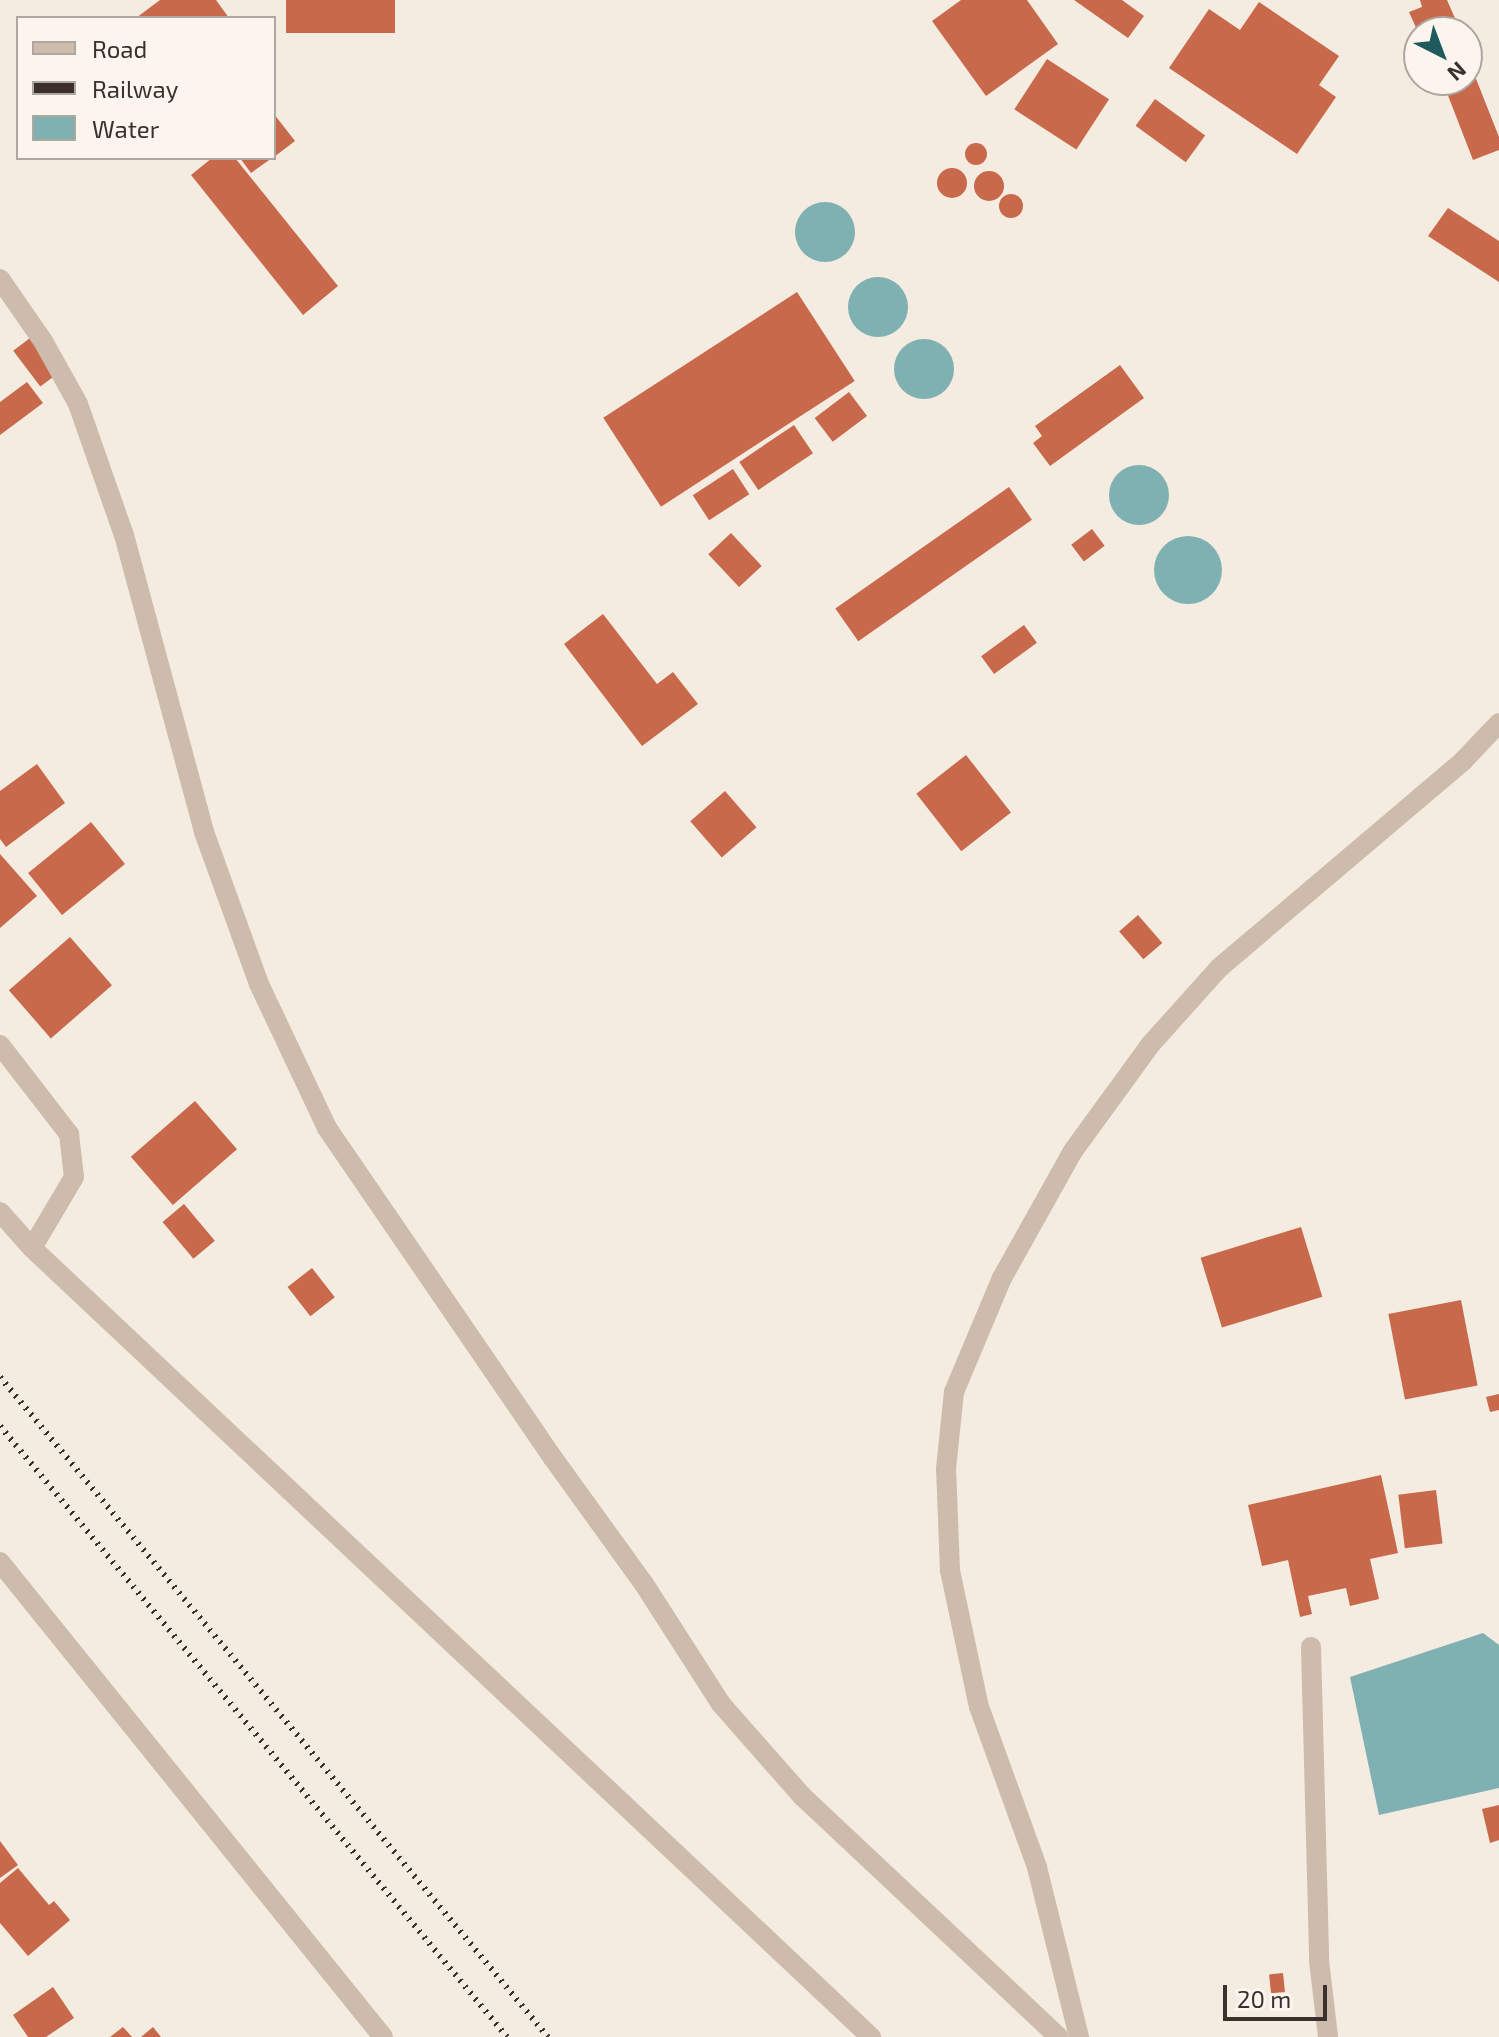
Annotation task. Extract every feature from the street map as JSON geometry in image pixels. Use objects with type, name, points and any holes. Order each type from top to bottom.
[{"type":"street","points":[[0,279],[43,341],[78,404],[124,535],[204,832],[259,984],[327,1128],[553,1458],[644,1584],[721,1704],[802,1796],[1059,2037]]},
{"type":"street","points":[[1079,2037],[1037,1867],[979,1707],[950,1571],[946,1469],[954,1392],[1002,1278],[1073,1151],[1150,1045],[1219,968],[1463,761],[1499,723]]},
{"type":"street","points":[[0,1045],[69,1134],[74,1177],[32,1248]]},
{"type":"street","points":[[0,1212],[32,1248],[871,2037]]},
{"type":"street","points":[[0,1562],[383,2037]]},
{"type":"street","points":[[1311,1647],[1319,1961],[1328,2037]]},
{"type":"water","points":[[825,202],[837,204],[846,211],[853,220],[853,244],[846,253],[837,260],[825,262],[813,260],[804,253],[797,244],[795,232],[797,220],[804,211],[813,204]]},
{"type":"water","points":[[878,277],[890,279],[899,286],[906,295],[906,319],[899,328],[890,335],[878,337],[866,335],[857,328],[850,319],[848,307],[850,295],[857,286],[866,279]]},
{"type":"water","points":[[924,339],[936,341],[945,348],[952,357],[952,381],[945,390],[936,397],[924,399],[912,397],[903,390],[896,381],[894,369],[896,357],[903,348],[912,341]]},
{"type":"water","points":[[1139,465],[1151,467],[1160,474],[1167,483],[1167,507],[1160,516],[1151,523],[1139,525],[1127,523],[1118,516],[1111,507],[1109,495],[1111,483],[1118,474],[1127,467]]},
{"type":"water","points":[[1181,536],[1195,536],[1207,541],[1217,551],[1222,570],[1217,589],[1207,599],[1195,604],[1181,604],[1169,599],[1159,589],[1154,577],[1154,563],[1159,551],[1169,541]]},
{"type":"water","points":[[1483,1633],[1499,1645],[1499,1788],[1379,1815],[1350,1677]]},
{"type":"building","points":[[160,0],[216,0],[228,16],[139,16]]},
{"type":"building","points":[[286,0],[395,0],[395,33],[286,33]]},
{"type":"building","points":[[961,0],[1027,0],[1058,44],[986,96],[932,21]]},
{"type":"building","points":[[1074,0],[1122,0],[1144,16],[1128,38]]},
{"type":"building","points":[[1420,0],[1447,0],[1454,16],[1411,16],[1409,12],[1422,7]]},
{"type":"building","points":[[1259,2],[1339,56],[1319,85],[1336,97],[1297,154],[1169,68],[1209,9],[1240,30]]},
{"type":"building","points":[[1047,59],[1109,99],[1076,150],[1014,109]]},
{"type":"building","points":[[1448,96],[1483,96],[1499,137],[1499,150],[1473,160]]},
{"type":"building","points":[[1155,99],[1205,135],[1186,162],[1136,126]]},
{"type":"building","points":[[276,117],[295,141],[276,155]]},
{"type":"building","points":[[976,143],[984,146],[987,154],[984,162],[976,165],[968,162],[965,154],[968,146]]},
{"type":"building","points":[[210,160],[237,160],[338,286],[303,315],[191,175]]},
{"type":"building","points":[[241,160],[269,160],[251,173]]},
{"type":"building","points":[[952,168],[958,169],[966,177],[966,189],[958,197],[952,198],[946,197],[938,189],[937,183],[938,177],[946,169]]},
{"type":"building","points":[[989,171],[995,172],[1003,180],[1003,192],[995,200],[989,201],[983,200],[975,192],[974,186],[975,180],[983,172]]},
{"type":"building","points":[[1011,194],[1022,201],[1023,206],[1016,217],[1011,218],[1000,211],[999,206],[1006,195]]},
{"type":"building","points":[[1448,208],[1499,241],[1499,282],[1428,236]]},
{"type":"building","points":[[797,292],[855,381],[661,507],[603,418]]},
{"type":"building","points":[[30,338],[57,374],[40,387],[13,351]]},
{"type":"building","points":[[1120,365],[1144,398],[1050,466],[1033,443],[1042,436],[1035,426]]},
{"type":"building","points":[[27,382],[43,403],[0,435],[0,402]]},
{"type":"building","points":[[849,392],[867,416],[833,442],[815,418]]},
{"type":"building","points":[[794,425],[813,453],[758,490],[739,462]]},
{"type":"building","points":[[733,469],[749,494],[709,520],[693,495]]},
{"type":"building","points":[[1009,487],[1032,520],[858,641],[835,609]]},
{"type":"building","points":[[1092,529],[1105,546],[1084,561],[1071,545]]},
{"type":"building","points":[[731,533],[762,566],[739,587],[708,554]]},
{"type":"building","points":[[603,614],[657,684],[673,672],[698,704],[642,746],[564,644]]},
{"type":"building","points":[[1024,625],[1037,643],[994,674],[981,656]]},
{"type":"building","points":[[966,755],[1011,813],[961,851],[916,794]]},
{"type":"building","points":[[37,764],[65,803],[6,847],[0,839],[0,791]]},
{"type":"building","points":[[725,791],[756,827],[722,857],[690,821]]},
{"type":"building","points":[[91,822],[125,864],[62,915],[28,873]]},
{"type":"building","points":[[0,854],[37,896],[0,928]]},
{"type":"building","points":[[1138,915],[1162,943],[1143,959],[1119,931]]},
{"type":"building","points":[[70,937],[112,985],[51,1038],[9,990]]},
{"type":"building","points":[[195,1101],[237,1149],[173,1205],[131,1157]]},
{"type":"building","points":[[184,1204],[215,1241],[193,1259],[163,1222]]},
{"type":"building","points":[[1301,1227],[1322,1297],[1222,1328],[1201,1258]]},
{"type":"building","points":[[312,1268],[335,1297],[310,1316],[288,1287]]},
{"type":"building","points":[[1461,1300],[1478,1385],[1405,1400],[1388,1314]]},
{"type":"building","points":[[1499,1394],[1499,1410],[1490,1412],[1486,1397]]},
{"type":"building","points":[[1381,1475],[1398,1553],[1370,1559],[1379,1599],[1350,1606],[1346,1588],[1308,1596],[1312,1614],[1300,1617],[1288,1560],[1262,1566],[1248,1505]]},
{"type":"building","points":[[1436,1490],[1443,1544],[1405,1548],[1398,1495]]},
{"type":"building","points":[[1499,1805],[1499,1840],[1490,1843],[1482,1809]]},
{"type":"building","points":[[0,1841],[18,1865],[0,1878]]},
{"type":"building","points":[[18,1868],[49,1905],[54,1901],[70,1920],[28,1956],[0,1923],[0,1883]]},
{"type":"building","points":[[1283,1973],[1285,1992],[1271,1993],[1269,1974]]},
{"type":"building","points":[[53,1987],[74,2018],[46,2037],[28,2037],[13,2015]]},
{"type":"building","points":[[123,2027],[132,2037],[110,2037]]},
{"type":"building","points":[[153,2027],[161,2037],[141,2037]]},
{"type":"railway","points":[[0,1377],[548,2037]]},
{"type":"railway","points":[[0,1426],[507,2037]]}]
